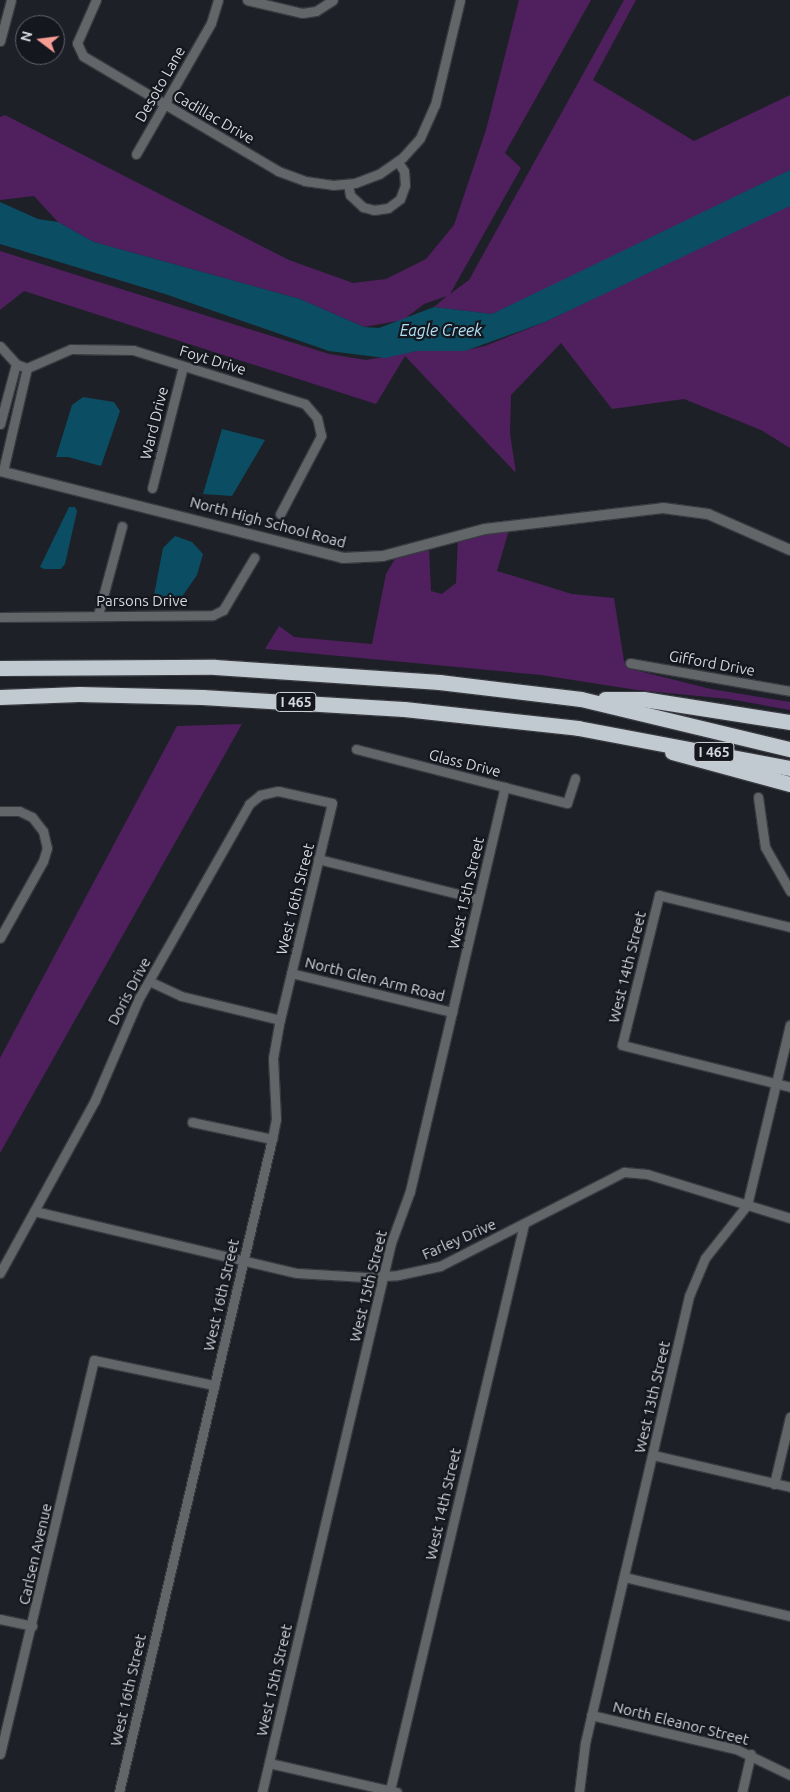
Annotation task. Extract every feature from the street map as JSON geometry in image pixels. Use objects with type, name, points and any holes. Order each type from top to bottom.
[{"type":"highway","name":"I 465","points":[[0,668],[177,666],[334,673],[438,682],[581,700],[790,749]]},
{"type":"highway","name":"I 465","points":[[0,696],[79,694],[339,704],[578,728],[790,768]]},
{"type":"highway","points":[[581,700],[643,699],[790,722]]},
{"type":"highway","points":[[638,738],[684,757],[790,784]]},
{"type":"street","points":[[0,41],[4,12],[11,0]]},
{"type":"street","name":"Cadillac Drive","points":[[96,0],[77,46],[83,56],[285,174],[319,184],[348,184],[379,174],[398,162],[420,138],[432,113],[460,0]]},
{"type":"street","name":"Desoto Lane","points":[[136,154],[211,23],[218,0]]},
{"type":"street","points":[[247,0],[302,13],[316,11],[333,0]]},
{"type":"street","points":[[348,184],[353,198],[363,207],[374,210],[388,208],[400,199],[405,185],[404,171],[398,162]]},
{"type":"street","points":[[0,346],[16,364],[27,368],[2,471]]},
{"type":"street","name":"Foyt Drive","points":[[27,368],[71,349],[133,350],[298,401],[315,414],[320,429],[319,443],[280,514]]},
{"type":"street","points":[[0,424],[16,364]]},
{"type":"street","name":"Ward Drive","points":[[152,488],[183,366]]},
{"type":"street","name":"North High School Road","points":[[2,471],[343,558],[383,556],[485,530],[663,508],[708,514],[790,550]]},
{"type":"street","points":[[98,615],[122,526]]},
{"type":"street","name":"Parsons Drive","points":[[0,617],[216,614],[224,608],[254,558]]},
{"type":"street","name":"Gifford Drive","points":[[630,663],[790,691]]},
{"type":"street","name":"Glass Drive","points":[[356,749],[568,803],[576,778]]},
{"type":"street","name":"West 15th Street","points":[[262,1792],[383,1277],[391,1244],[410,1191],[505,787]]},
{"type":"street","name":"Doris Drive","points":[[0,1273],[95,1100],[120,1037],[149,981],[251,801],[264,794],[278,791],[332,803]]},
{"type":"street","points":[[758,797],[765,847],[790,891]]},
{"type":"street","name":"West 16th Street","points":[[119,1792],[272,1139],[276,1119],[273,1058],[291,972],[332,803]]},
{"type":"street","points":[[0,811],[19,810],[32,817],[42,828],[47,846],[43,861],[0,938]]},
{"type":"street","points":[[318,859],[478,899]]},
{"type":"street","name":"West 14th Street","points":[[776,1083],[622,1045],[659,895],[790,927]]},
{"type":"street","name":"North Glen Arm Road","points":[[291,972],[452,1012]]},
{"type":"street","points":[[149,981],[188,999],[280,1020]]},
{"type":"street","name":"West 13th Street","points":[[578,1792],[580,1764],[591,1715],[695,1278],[715,1242],[747,1205],[790,1025]]},
{"type":"street","points":[[776,1083],[790,1087]]},
{"type":"street","points":[[192,1122],[272,1139]]},
{"type":"street","name":"Farley Drive","points":[[34,1211],[244,1261],[308,1274],[383,1277],[440,1266],[524,1224],[607,1178],[628,1171],[647,1174],[790,1218]]},
{"type":"street","name":"West 14th Street","points":[[393,1791],[524,1224]]},
{"type":"street","name":"Carlsen Avenue","points":[[0,1754],[94,1360],[214,1385]]},
{"type":"street","points":[[774,1484],[790,1417]]},
{"type":"street","points":[[653,1455],[790,1487]]},
{"type":"street","points":[[624,1577],[790,1616]]},
{"type":"street","points":[[0,1619],[32,1626]]},
{"type":"street","name":"North Eleanor Street","points":[[591,1715],[750,1754],[790,1775]]},
{"type":"street","points":[[742,1792],[750,1754]]},
{"type":"street","points":[[269,1763],[393,1791]]},
{"type":"shaded area","points":[[519,0],[591,0],[505,153],[521,168],[450,294],[469,280],[624,0],[636,0],[593,80],[694,141],[790,95],[790,170],[571,280],[492,314],[434,307],[447,296],[424,304],[403,320],[364,327],[300,299],[94,242],[58,222],[34,196],[0,200],[0,117],[5,115],[289,260],[353,283],[386,279],[426,259],[454,225],[486,130]]},
{"type":"shaded area","points":[[790,204],[790,448],[761,430],[684,399],[612,409],[561,343],[511,395],[510,434],[516,473],[405,356],[376,404],[24,291],[0,310],[0,251],[329,354],[366,360],[417,351],[462,351],[485,346],[545,322]]},
{"type":"shaded area","points":[[509,530],[497,571],[572,594],[614,598],[624,661],[631,669],[711,689],[790,702],[790,710],[729,699],[637,690],[541,675],[265,649],[279,626],[294,637],[372,644],[386,574],[396,557],[429,548],[431,591],[442,594],[456,583],[458,539]]},
{"type":"shaded area","points":[[242,724],[0,1153],[0,1058],[177,726]]},
{"type":"water","name":"Eagle Creek","points":[[790,170],[790,206],[545,322],[465,351],[417,351],[385,358],[329,351],[165,294],[0,244],[0,202],[38,219],[58,222],[94,242],[300,299],[364,327],[379,328],[434,307],[492,314]]},
{"type":"water","points":[[83,397],[114,402],[120,411],[101,466],[68,457],[56,457],[72,405]]},
{"type":"water","points":[[222,429],[265,440],[232,496],[203,494]]},
{"type":"water","points":[[69,507],[75,507],[77,511],[65,564],[61,569],[44,569],[40,567]]},
{"type":"water","points":[[175,536],[192,542],[203,554],[197,575],[179,601],[162,600],[154,595],[163,548]]}]
